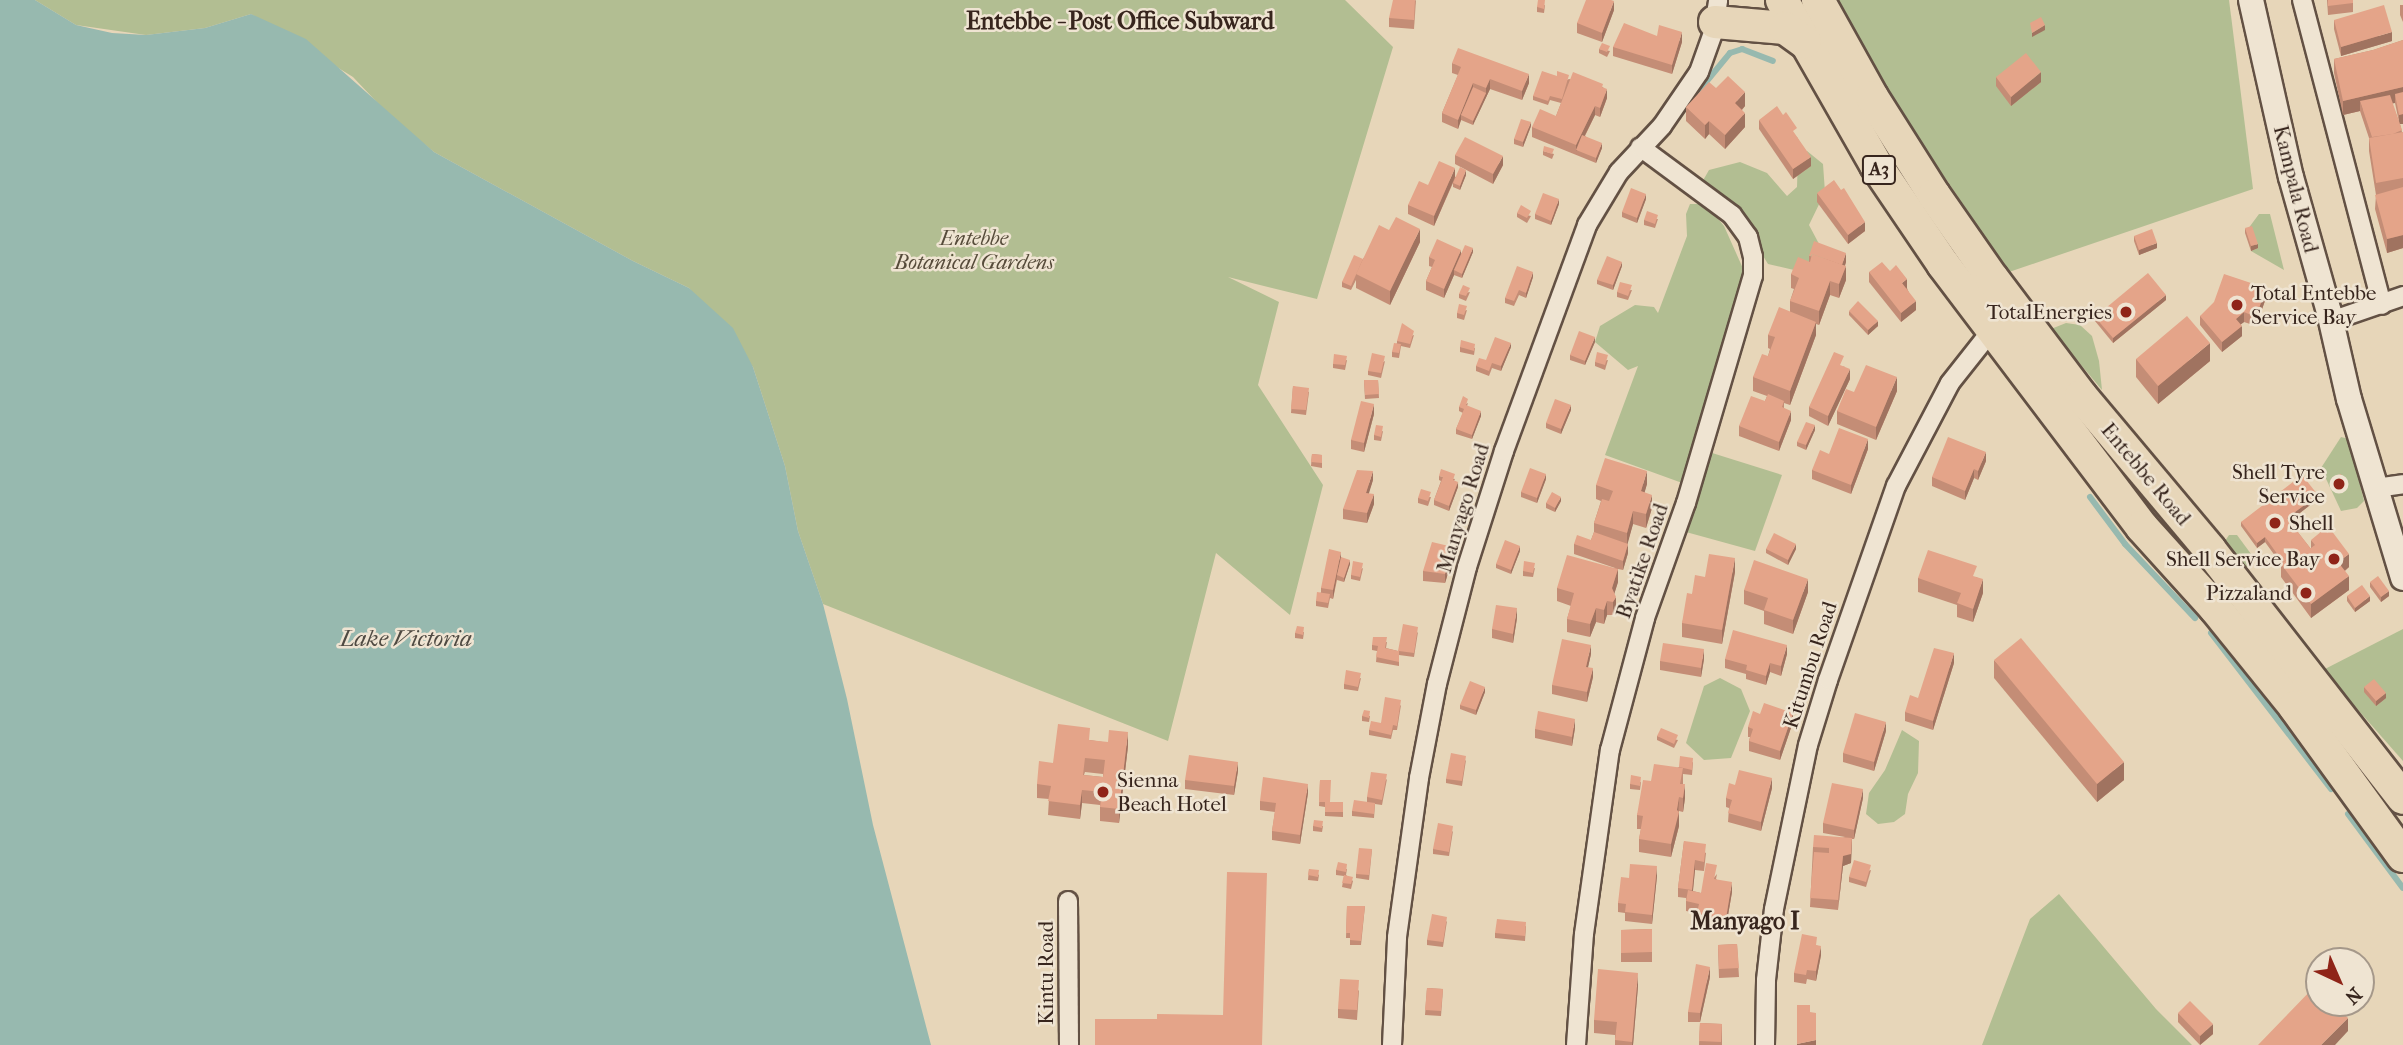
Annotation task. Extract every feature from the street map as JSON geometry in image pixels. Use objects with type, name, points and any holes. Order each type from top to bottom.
[{"type":"highway","name":"A3","points":[[1782,0],[1876,165],[1992,330]]},
{"type":"highway","name":"Entebbe Road","points":[[1818,0],[1872,97],[1927,184],[2020,314],[2081,396],[2210,550],[2403,798]]},
{"type":"highway","points":[[1715,18],[1785,28],[1804,42]]},
{"type":"highway","points":[[1992,330],[2142,527],[2216,609],[2295,707],[2403,856]]},
{"type":"main road","name":"Kampala Road","points":[[2251,0],[2291,177],[2331,321],[2349,399],[2403,578]]},
{"type":"street","points":[[2302,0],[2382,305]]},
{"type":"street","name":"Manyago Road","points":[[1392,1045],[1398,937],[1419,778],[1437,684],[1467,567],[1504,451],[1587,225],[1613,180],[1680,103],[1699,72],[1715,18]]},
{"type":"street","name":"Byatike Road","points":[[1576,1045],[1584,934],[1610,750],[1645,618],[1686,503],[1753,276],[1753,257],[1748,237],[1732,215],[1640,147]]},
{"type":"street","points":[[2331,321],[2403,296]]},
{"type":"street","name":"Kitumbu Road","points":[[1765,1045],[1766,980],[1774,909],[1808,745],[1828,680],[1896,486],[1950,383],[1992,330]]},
{"type":"street","points":[[2376,488],[2403,484]]},
{"type":"street","name":"Kintu Road","points":[[1068,901],[1069,1045]]},
{"type":"green space","name":"Entebbe Botanical Gardens","points":[[35,0],[1345,0],[1393,47],[1317,299],[1228,277],[1279,302],[1258,385],[1323,485],[1290,615],[1216,553],[1168,741],[823,604],[798,531],[785,466],[753,367],[689,288],[633,261],[434,152],[390,116],[353,77],[251,14],[205,28],[146,35],[76,25]]},
{"type":"green space","points":[[1838,0],[2229,0],[2253,189],[2009,272],[1903,116]]},
{"type":"green space","points":[[1807,151],[1823,164],[1825,192],[1809,225],[1827,259],[1794,270],[1768,264],[1757,246],[1701,184],[1709,170],[1740,162],[1767,173],[1787,196],[1797,187],[1798,156]]},
{"type":"green space","points":[[1690,204],[1706,204],[1724,226],[1745,273],[1685,484],[1605,455],[1638,366],[1628,370],[1595,342],[1600,326],[1635,305],[1654,307],[1658,313],[1687,236],[1686,214]]},
{"type":"green space","points":[[2259,214],[2270,214],[2284,270],[2251,251],[2258,248],[2252,231],[2245,233]]},
{"type":"green space","points":[[2066,323],[2080,325],[2092,336],[2099,361],[2102,390],[2051,329]]},
{"type":"green space","points":[[2341,437],[2349,439],[2364,501],[2357,508],[2341,511],[2321,468]]},
{"type":"green space","points":[[1709,452],[1782,475],[1755,551],[1686,532]]},
{"type":"green space","points":[[2229,535],[2237,535],[2254,558],[2248,567],[2243,566],[2225,541]]},
{"type":"green space","points":[[2403,629],[2403,761],[2323,670]]},
{"type":"green space","points":[[1720,678],[1741,689],[1750,711],[1731,758],[1704,760],[1686,743],[1704,686]]},
{"type":"green space","points":[[1902,730],[1919,741],[1918,773],[1908,794],[1905,814],[1894,822],[1878,824],[1866,814],[1869,793],[1885,770]]},
{"type":"green space","points":[[2059,894],[2156,1009],[2192,1045],[1982,1045],[2030,919]]},
{"type":"water","name":"Lake Victoria","points":[[0,0],[35,0],[76,25],[112,33],[146,35],[205,28],[251,14],[306,39],[434,152],[633,261],[689,288],[733,328],[753,367],[785,466],[798,531],[823,604],[847,699],[873,825],[931,1045],[0,1045]]},
{"type":"building","points":[[1393,0],[1415,0],[1414,20],[1389,18]]},
{"type":"building","points":[[1538,0],[1545,0],[1544,9],[1537,7]]},
{"type":"building","points":[[1586,0],[1614,1],[1602,33],[1577,23]]},
{"type":"building","points":[[2328,0],[2353,0],[2353,3],[2328,6]]},
{"type":"building","points":[[2384,5],[2392,32],[2341,47],[2334,20]]},
{"type":"building","points":[[2041,17],[2045,25],[2032,33],[2030,23]]},
{"type":"building","points":[[1624,23],[1657,36],[1659,25],[1682,32],[1672,65],[1613,47]]},
{"type":"building","points":[[2403,40],[2403,87],[2343,101],[2334,59]]},
{"type":"building","points":[[1602,43],[1610,46],[1607,52],[1599,49]]},
{"type":"building","points":[[1458,48],[1529,74],[1522,91],[1490,79],[1486,88],[1473,83],[1458,120],[1442,113],[1461,67],[1452,63]]},
{"type":"building","points":[[2026,53],[2041,72],[2011,97],[1996,77]]},
{"type":"building","points":[[1542,71],[1557,76],[1557,71],[1569,75],[1562,99],[1550,96],[1548,101],[1533,96]]},
{"type":"building","points":[[1573,72],[1603,84],[1602,87],[1607,89],[1600,108],[1595,106],[1576,145],[1532,127],[1540,109],[1556,116]]},
{"type":"building","points":[[1728,76],[1745,92],[1735,103],[1745,113],[1725,135],[1709,121],[1705,125],[1686,107],[1709,82],[1716,88]]},
{"type":"building","points":[[1473,87],[1486,93],[1473,121],[1461,115]]},
{"type":"building","points":[[2403,92],[2403,114],[2399,115],[2395,94]]},
{"type":"building","points":[[2390,95],[2402,130],[2372,137],[2360,101]]},
{"type":"building","points":[[1777,106],[1783,115],[1786,112],[1797,128],[1793,131],[1811,157],[1793,169],[1759,120]]},
{"type":"building","points":[[1521,119],[1531,122],[1523,142],[1514,139]]},
{"type":"building","points":[[2403,132],[2403,178],[2376,183],[2369,138]]},
{"type":"building","points":[[1582,135],[1602,143],[1596,158],[1576,150]]},
{"type":"building","points":[[1465,137],[1503,156],[1493,174],[1455,155]]},
{"type":"building","points":[[1544,146],[1554,149],[1552,154],[1543,151]]},
{"type":"building","points":[[1439,161],[1455,168],[1434,216],[1408,205],[1419,181],[1428,185]]},
{"type":"building","points":[[1460,167],[1466,170],[1460,186],[1453,183]]},
{"type":"building","points":[[1834,180],[1841,190],[1844,188],[1865,222],[1848,235],[1817,193]]},
{"type":"building","points":[[2403,187],[2403,235],[2387,239],[2375,195]]},
{"type":"building","points":[[1631,188],[1646,194],[1637,218],[1622,212]]},
{"type":"building","points":[[1543,193],[1559,199],[1551,221],[1535,214]]},
{"type":"building","points":[[1521,205],[1531,211],[1527,218],[1517,213]]},
{"type":"building","points":[[1647,211],[1658,215],[1655,224],[1644,220]]},
{"type":"building","points":[[1396,217],[1420,229],[1390,291],[1356,274],[1379,225],[1389,230]]},
{"type":"building","points":[[2252,226],[2258,244],[2251,246],[2245,228]]},
{"type":"building","points":[[2152,229],[2157,243],[2139,250],[2134,236]]},
{"type":"building","points":[[1437,239],[1461,250],[1444,289],[1426,281],[1435,260],[1429,257]]},
{"type":"building","points":[[1814,241],[1846,253],[1842,265],[1812,254],[1809,256]]},
{"type":"building","points":[[1465,245],[1473,248],[1462,274],[1454,270]]},
{"type":"building","points":[[1812,254],[1846,266],[1839,284],[1830,281],[1819,311],[1790,301],[1799,278],[1791,274],[1798,257],[1810,262]]},
{"type":"building","points":[[1354,255],[1363,259],[1351,286],[1342,282]]},
{"type":"building","points":[[1607,256],[1622,262],[1613,285],[1597,280]]},
{"type":"building","points":[[1882,262],[1890,271],[1896,265],[1907,279],[1902,283],[1916,301],[1901,313],[1869,272]]},
{"type":"building","points":[[1517,266],[1533,272],[1526,293],[1519,290],[1514,301],[1505,298]]},
{"type":"building","points":[[2148,273],[2166,295],[2113,338],[2095,317]]},
{"type":"building","points":[[2224,274],[2266,288],[2256,317],[2244,312],[2236,319],[2242,326],[2222,342],[2200,316],[2214,302]]},
{"type":"building","points":[[1620,282],[1632,285],[1628,296],[1617,292]]},
{"type":"building","points":[[1463,285],[1470,288],[1466,296],[1459,294]]},
{"type":"building","points":[[1858,301],[1878,321],[1868,330],[1849,311]]},
{"type":"building","points":[[1459,304],[1467,306],[1464,315],[1457,313]]},
{"type":"building","points":[[1779,307],[1816,322],[1790,391],[1753,377],[1762,354],[1768,356],[1775,337],[1768,335]]},
{"type":"building","points":[[2187,316],[2210,343],[2158,386],[2136,359]]},
{"type":"building","points":[[1402,323],[1414,331],[1410,344],[1397,341]]},
{"type":"building","points":[[1579,331],[1595,337],[1585,361],[1570,355]]},
{"type":"building","points":[[1495,337],[1511,343],[1501,366],[1492,363],[1489,371],[1476,366],[1479,358],[1486,360]]},
{"type":"building","points":[[1461,340],[1475,344],[1474,351],[1460,347]]},
{"type":"building","points":[[1394,343],[1401,344],[1399,353],[1392,352]]},
{"type":"building","points":[[1597,352],[1608,355],[1605,365],[1595,362]]},
{"type":"building","points":[[1834,352],[1844,356],[1840,365],[1850,369],[1828,416],[1809,407]]},
{"type":"building","points":[[1372,353],[1385,356],[1381,373],[1368,371]]},
{"type":"building","points":[[1334,354],[1347,356],[1345,365],[1333,364]]},
{"type":"building","points":[[1866,365],[1897,377],[1876,427],[1837,411],[1846,389],[1854,392]]},
{"type":"building","points":[[1364,380],[1378,380],[1379,394],[1365,395]]},
{"type":"building","points":[[1293,386],[1309,388],[1306,410],[1291,409]]},
{"type":"building","points":[[1768,394],[1784,401],[1782,407],[1791,411],[1779,442],[1739,426],[1751,396],[1765,401]]},
{"type":"building","points":[[1463,396],[1468,399],[1466,405],[1481,411],[1472,435],[1456,429],[1464,409],[1459,407]]},
{"type":"building","points":[[1555,399],[1571,405],[1561,429],[1546,423]]},
{"type":"building","points":[[1361,401],[1374,404],[1364,443],[1351,440]]},
{"type":"building","points":[[1806,422],[1815,425],[1806,445],[1797,442]]},
{"type":"building","points":[[1376,425],[1383,426],[1381,437],[1374,435]]},
{"type":"building","points":[[1839,428],[1868,439],[1851,485],[1812,470],[1820,450],[1829,454]]},
{"type":"building","points":[[1948,437],[1986,452],[1978,471],[1974,469],[1965,491],[1932,477]]},
{"type":"building","points":[[1312,454],[1322,455],[1322,463],[1311,462]]},
{"type":"building","points":[[1605,458],[1647,471],[1641,491],[1652,495],[1646,514],[1633,511],[1627,533],[1594,523],[1602,499],[1609,501],[1613,491],[1596,485]]},
{"type":"building","points":[[1530,468],[1546,474],[1537,498],[1521,492]]},
{"type":"building","points":[[1441,469],[1455,474],[1453,480],[1458,482],[1449,506],[1434,500],[1443,477],[1439,476]]},
{"type":"building","points":[[1357,470],[1373,471],[1366,493],[1374,494],[1367,513],[1343,509]]},
{"type":"building","points":[[2341,474],[2343,482],[2336,485],[2333,477]]},
{"type":"building","points":[[2302,475],[2318,495],[2287,518],[2311,549],[2291,563],[2288,559],[2283,562],[2265,537],[2257,543],[2241,522]]},
{"type":"building","points":[[1421,489],[1431,492],[1428,501],[1418,498]]},
{"type":"building","points":[[1552,492],[1561,497],[1555,508],[1546,503]]},
{"type":"building","points":[[2328,526],[2349,554],[2338,562],[2349,576],[2311,604],[2281,564],[2288,559],[2291,563],[2315,545],[2311,540]]},
{"type":"building","points":[[1594,532],[1628,544],[1623,561],[1574,544],[1577,535],[1591,540]]},
{"type":"building","points":[[1774,533],[1796,544],[1788,560],[1766,549]]},
{"type":"building","points":[[1505,540],[1520,546],[1511,570],[1496,564]]},
{"type":"building","points":[[1432,542],[1453,547],[1445,574],[1423,571]]},
{"type":"building","points":[[1329,549],[1341,552],[1333,590],[1321,588]]},
{"type":"building","points":[[1928,550],[1977,566],[1973,576],[1983,579],[1973,609],[1957,603],[1961,593],[1918,578]]},
{"type":"building","points":[[1709,554],[1735,558],[1722,630],[1682,623],[1687,593],[1692,594],[1695,575],[1705,577]]},
{"type":"building","points":[[1567,555],[1618,569],[1612,588],[1616,597],[1613,602],[1607,601],[1604,610],[1596,608],[1590,624],[1567,619],[1574,593],[1557,588]]},
{"type":"building","points":[[1341,557],[1350,560],[1344,578],[1337,575]]},
{"type":"building","points":[[1754,560],[1808,579],[1793,620],[1764,610],[1768,598],[1744,590]]},
{"type":"building","points":[[1353,561],[1363,563],[1360,577],[1351,575]]},
{"type":"building","points":[[1524,561],[1535,563],[1533,573],[1523,571]]},
{"type":"building","points":[[2378,576],[2389,591],[2381,597],[2370,582]]},
{"type":"building","points":[[2362,585],[2370,596],[2355,608],[2347,596]]},
{"type":"building","points":[[1317,592],[1330,594],[1328,603],[1316,601]]},
{"type":"building","points":[[1496,605],[1517,608],[1513,634],[1492,629]]},
{"type":"building","points":[[1403,624],[1418,627],[1414,653],[1399,651],[1399,662],[1376,657],[1378,646],[1372,645],[1373,637],[1387,637],[1385,648],[1398,651]]},
{"type":"building","points":[[1297,626],[1304,627],[1303,635],[1295,633]]},
{"type":"building","points":[[1733,630],[1787,645],[1781,666],[1770,663],[1766,676],[1746,670],[1747,665],[1725,659]]},
{"type":"building","points":[[2021,638],[2124,762],[2097,784],[1994,660]]},
{"type":"building","points":[[1562,639],[1591,645],[1586,667],[1593,668],[1587,692],[1552,685]]},
{"type":"building","points":[[1663,643],[1704,649],[1701,668],[1660,661]]},
{"type":"building","points":[[1934,648],[1954,653],[1933,721],[1905,712],[1910,695],[1918,698]]},
{"type":"building","points":[[1346,670],[1361,673],[1358,687],[1344,684]]},
{"type":"building","points":[[2374,679],[2386,693],[2376,701],[2364,687]]},
{"type":"building","points":[[1470,681],[1485,687],[1476,710],[1460,705]]},
{"type":"building","points":[[1385,697],[1401,700],[1397,726],[1393,725],[1391,735],[1369,730],[1371,721],[1381,723]]},
{"type":"building","points":[[1764,703],[1793,713],[1780,751],[1749,741],[1753,729],[1748,727],[1753,711],[1760,714]]},
{"type":"building","points":[[1364,710],[1370,711],[1369,718],[1362,716]]},
{"type":"building","points":[[1538,711],[1575,719],[1572,737],[1535,729]]},
{"type":"building","points":[[1855,713],[1886,722],[1874,762],[1843,753]]},
{"type":"building","points":[[1058,724],[1090,728],[1089,740],[1108,742],[1109,730],[1128,732],[1119,809],[1100,807],[1102,792],[1082,790],[1080,805],[1048,801],[1051,786],[1037,784],[1039,761],[1053,763]],"holes":[[[1085,758],[1105,760],[1103,777],[1083,775]]]},
{"type":"building","points":[[1661,728],[1678,735],[1674,744],[1657,736]]},
{"type":"building","points":[[1451,753],[1466,756],[1462,781],[1446,779]]},
{"type":"building","points":[[1189,755],[1238,762],[1234,786],[1185,780]]},
{"type":"building","points":[[1680,756],[1693,758],[1692,770],[1679,767]]},
{"type":"building","points":[[1654,764],[1683,768],[1680,784],[1685,784],[1683,798],[1679,797],[1679,812],[1671,844],[1639,839],[1643,816],[1637,815],[1643,780],[1651,781]]},
{"type":"building","points":[[1739,770],[1772,778],[1761,822],[1728,813],[1732,800],[1726,798],[1729,783],[1735,785]]},
{"type":"building","points":[[1371,772],[1387,774],[1382,800],[1367,797]]},
{"type":"building","points":[[1631,775],[1641,777],[1640,786],[1630,784]]},
{"type":"building","points":[[1263,777],[1308,784],[1300,835],[1272,831],[1276,803],[1260,801]]},
{"type":"building","points":[[1320,780],[1331,780],[1330,802],[1343,802],[1343,812],[1325,812],[1325,802],[1319,802]]},
{"type":"building","points":[[1832,783],[1863,789],[1854,830],[1823,823]]},
{"type":"building","points":[[1354,800],[1375,803],[1374,814],[1352,811]]},
{"type":"building","points":[[1314,820],[1323,821],[1322,828],[1313,826]]},
{"type":"building","points":[[1438,823],[1453,826],[1449,852],[1433,849]]},
{"type":"building","points":[[1814,835],[1852,838],[1851,854],[1843,856],[1838,900],[1810,898],[1814,852],[1829,853],[1829,848],[1813,847]]},
{"type":"building","points":[[1684,841],[1706,844],[1704,862],[1695,860],[1692,890],[1678,888]]},
{"type":"building","points":[[1359,848],[1372,849],[1369,875],[1356,874]]},
{"type":"building","points":[[1854,860],[1871,865],[1866,882],[1849,877]]},
{"type":"building","points":[[1338,862],[1347,864],[1346,872],[1336,870]]},
{"type":"building","points":[[1706,863],[1717,865],[1714,879],[1732,882],[1726,918],[1697,913],[1699,904],[1686,901],[1688,890],[1701,893]]},
{"type":"building","points":[[1630,864],[1657,866],[1652,915],[1625,912],[1626,904],[1618,903],[1621,877],[1629,878]]},
{"type":"building","points":[[1309,869],[1319,870],[1318,877],[1308,875]]},
{"type":"building","points":[[1227,872],[1267,873],[1262,1045],[1157,1045],[1157,1014],[1223,1015]]},
{"type":"building","points":[[1344,875],[1353,877],[1351,884],[1342,883]]},
{"type":"building","points":[[1347,906],[1365,906],[1361,941],[1350,940],[1350,933],[1346,933]]},
{"type":"building","points":[[1432,914],[1447,917],[1443,942],[1427,940]]},
{"type":"building","points":[[1497,919],[1526,922],[1525,936],[1495,933]]},
{"type":"building","points":[[1652,929],[1652,952],[1621,953],[1621,930]]},
{"type":"building","points":[[1802,934],[1817,937],[1816,945],[1821,946],[1816,971],[1807,970],[1806,975],[1794,973]]},
{"type":"building","points":[[1737,944],[1739,968],[1719,969],[1718,945]]},
{"type":"building","points":[[1696,964],[1710,967],[1700,1013],[1688,1012]]},
{"type":"building","points":[[1598,969],[1638,973],[1632,1042],[1615,1040],[1617,1022],[1594,1020]]},
{"type":"building","points":[[1340,979],[1359,980],[1357,1010],[1338,1009]]},
{"type":"building","points":[[1427,988],[1443,989],[1441,1011],[1425,1010]]},
{"type":"building","points":[[2305,996],[2305,1017],[2348,1018],[2321,1045],[2258,1045]]},
{"type":"building","points":[[2190,1001],[2213,1024],[2200,1036],[2178,1013]]},
{"type":"building","points":[[1797,1005],[1810,1005],[1810,1012],[1816,1013],[1816,1040],[1797,1044]]},
{"type":"building","points":[[1095,1019],[1157,1019],[1157,1045],[1095,1045]]},
{"type":"building","points":[[1700,1023],[1722,1024],[1721,1042],[1699,1041]]},
{"type":"waterway","points":[[1683,110],[1730,53],[1742,49],[1773,61]]},
{"type":"waterway","points":[[2090,497],[2125,544],[2195,618]]},
{"type":"waterway","points":[[2211,633],[2331,789]]},
{"type":"waterway","points":[[2348,814],[2403,888]]},
{"type":"place","name":"Total Entebbe Service Bay","points":[[2237,305]]},
{"type":"place","name":"TotalEnergies","points":[[2126,312]]},
{"type":"place","name":"Shell Tyre Service","points":[[2339,484]]},
{"type":"place","name":"Shell","points":[[2275,523]]},
{"type":"place","name":"Shell Service Bay","points":[[2334,559]]},
{"type":"place","name":"Pizzaland","points":[[2306,593]]},
{"type":"place","name":"Sienna Beach Hotel","points":[[1103,792]]},
{"type":"district","name":"Entebbe - Post Office Subward","points":[[1120,22]]},
{"type":"district","name":"Manyago I","points":[[1745,922]]}]
